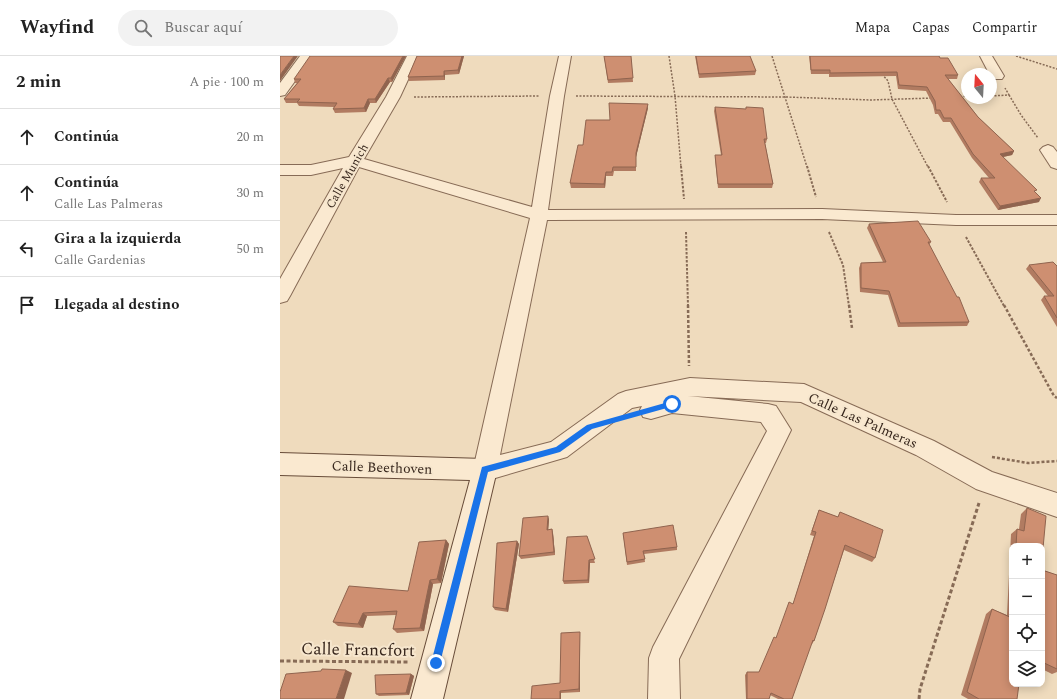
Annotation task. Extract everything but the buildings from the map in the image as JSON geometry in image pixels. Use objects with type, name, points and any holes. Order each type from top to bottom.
[{"type":"street","points":[[280,92],[307,56]]},
{"type":"street","name":"Calle Munich","points":[[280,296],[355,161],[393,97],[413,56]]},
{"type":"street","points":[[427,699],[484,470],[539,215],[557,96],[565,56]]},
{"type":"street","points":[[986,56],[993,68]]},
{"type":"street","points":[[1048,150],[1057,164]]},
{"type":"street","points":[[280,170],[311,170],[355,161],[539,215],[822,214],[956,220],[1057,220]]},
{"type":"street","name":"Calle Las Palmeras","points":[[484,470],[558,450],[626,400],[690,387],[804,393],[925,448],[985,482],[1057,505]]},
{"type":"street","points":[[589,427],[672,404],[768,412],[779,430],[664,658],[664,699]]},
{"type":"street","name":"Calle Beethoven","points":[[280,464],[484,470]]},
{"type":"path","points":[[772,56],[822,214],[843,264],[852,328]]},
{"type":"path","points":[[1016,56],[1057,69]]},
{"type":"path","points":[[1009,95],[1021,116],[1048,150]]},
{"type":"path","points":[[393,97],[786,97],[870,100],[937,97]]},
{"type":"path","points":[[919,699],[922,682],[985,482]]},
{"type":"path","name":"Calle Francfort","points":[[280,661],[436,663]]},
{"type":"route","points":[[436,663],[484,470],[558,450],[589,427],[672,404]]}]
